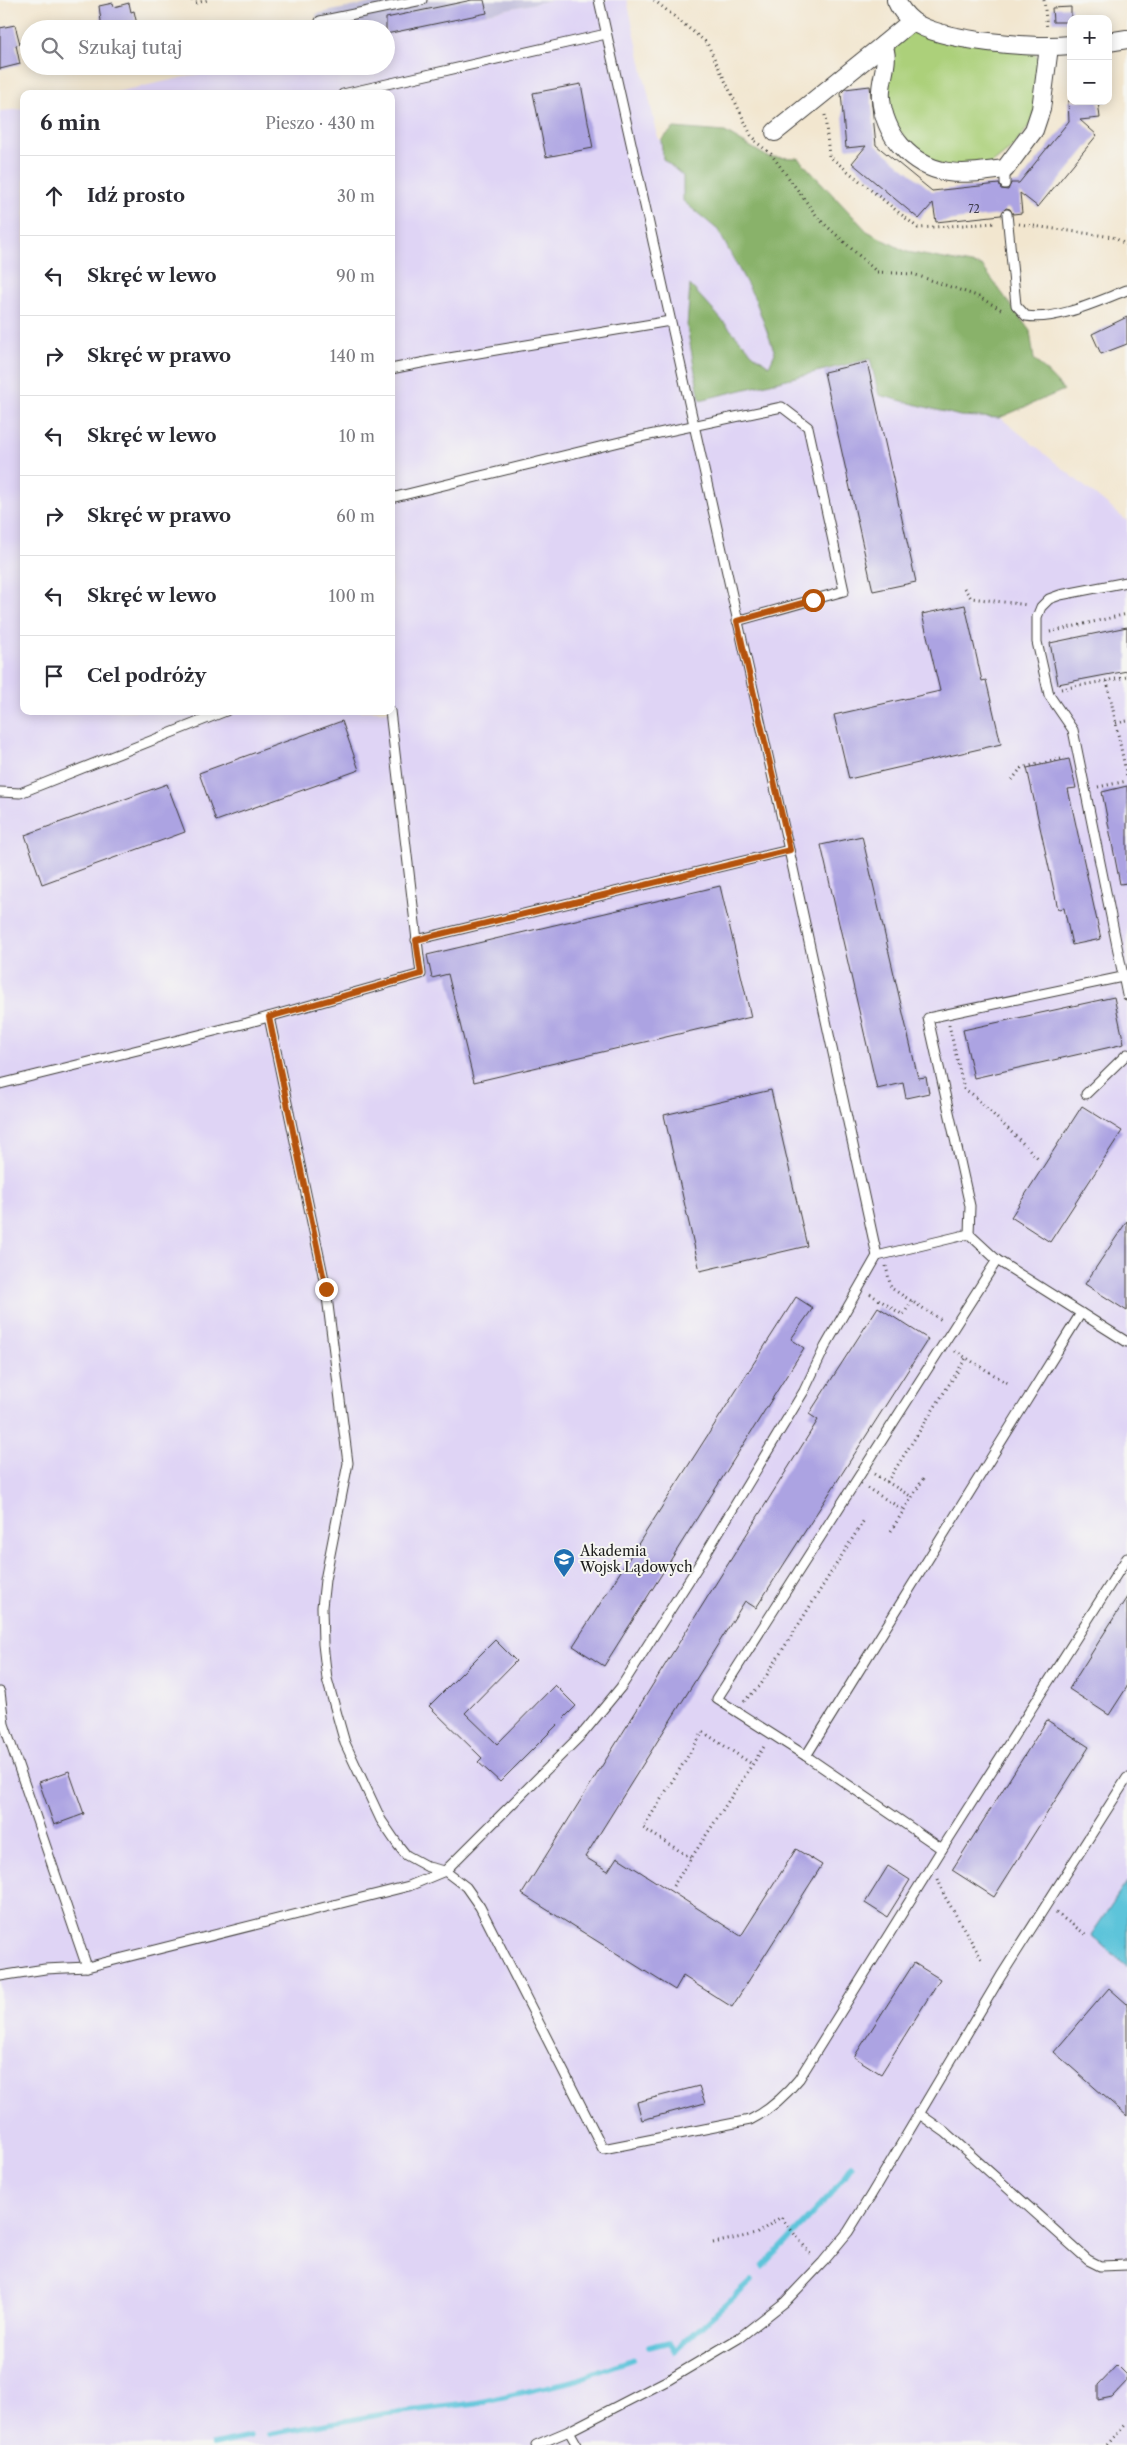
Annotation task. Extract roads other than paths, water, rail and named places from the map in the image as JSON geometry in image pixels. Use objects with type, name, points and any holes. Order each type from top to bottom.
[{"type":"street","points":[[896,0],[912,21],[947,36],[1049,47],[1067,46]]},
{"type":"street","points":[[775,132],[912,21]]},
{"type":"street","points":[[1112,41],[1127,39]]},
{"type":"street","points":[[883,45],[887,54],[880,98],[888,125],[896,140],[909,155],[927,168],[944,172],[1005,176],[1034,130],[1041,109],[1049,47]]},
{"type":"lane","points":[[325,20],[422,0]]},
{"type":"lane","points":[[0,1976],[45,1969],[86,1967],[409,1886],[445,1871],[584,1732],[620,1687],[700,1563],[804,1391],[826,1346],[877,1256],[790,850],[737,621],[599,0]]},
{"type":"lane","points":[[361,90],[606,34]]},
{"type":"lane","points":[[1008,218],[1016,305],[1026,316],[1037,318],[1083,307],[1127,290]]},
{"type":"lane","points":[[395,369],[431,361],[670,321]]},
{"type":"lane","points":[[395,497],[640,436],[694,427],[782,407],[808,427],[844,591],[737,621]]},
{"type":"lane","points":[[1127,582],[1060,595],[1049,599],[1040,611],[1036,628],[1037,642],[1048,691],[1054,705],[1062,711],[1072,730],[1125,976],[1127,995]]},
{"type":"lane","points":[[0,792],[20,793],[216,715]]},
{"type":"lane","points":[[0,1084],[269,1017],[421,974],[390,715]]},
{"type":"lane","points":[[416,940],[790,850]]},
{"type":"lane","points":[[1125,976],[928,1018],[970,1206],[969,1234],[997,1260],[1127,1342]]},
{"type":"lane","points":[[269,1017],[326,1289],[348,1463],[324,1580],[322,1626],[327,1679],[345,1743],[381,1820],[406,1855],[428,1867],[445,1871],[466,1888],[480,1907],[603,2150],[750,2120],[772,2107],[799,2079],[927,1872],[1127,1558]]},
{"type":"lane","points":[[1086,1094],[1127,1054]]},
{"type":"lane","points":[[877,1256],[969,1234]]},
{"type":"lane","points":[[942,1849],[806,1756],[717,1699],[997,1260]]},
{"type":"lane","points":[[806,1756],[1081,1313]]},
{"type":"lane","points":[[0,1692],[4,1724],[86,1967]]},
{"type":"lane","points":[[536,2445],[570,2431],[670,2378],[739,2338],[785,2302],[821,2265],[848,2232],[1001,1976],[1127,1778]]},
{"type":"lane","points":[[918,2113],[945,2132],[1088,2260],[1100,2266],[1127,2265]]},
{"type":"lane","points":[[570,2431],[577,2445]]},
{"type":"water","points":[[1127,1882],[1127,1967],[1091,1935]]},
{"type":"waterway","points":[[763,2266],[832,2193],[851,2166]]},
{"type":"waterway","points":[[649,2347],[669,2342],[675,2351],[751,2281]]},
{"type":"waterway","points":[[269,2434],[384,2414],[476,2403],[573,2381],[633,2359]]},
{"type":"waterway","points":[[213,2445],[250,2437]]},
{"type":"place","name":"Akademia Wojsk Lądowych","points":[[564,1578]]}]
